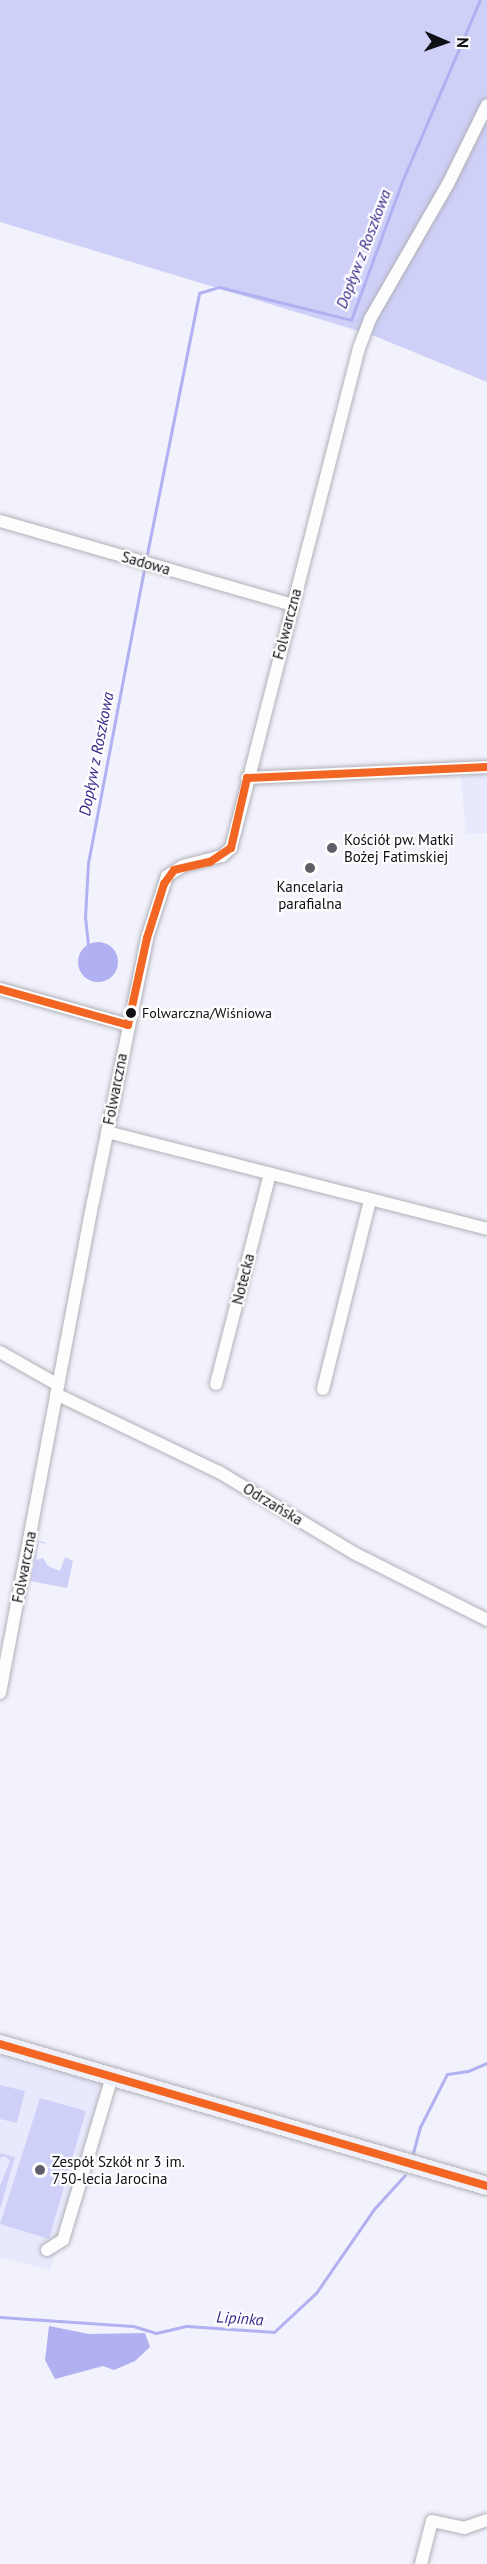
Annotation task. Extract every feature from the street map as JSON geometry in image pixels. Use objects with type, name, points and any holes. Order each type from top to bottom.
[{"type":"main road","points":[[0,2044],[487,2186]]},
{"type":"street","name":"Folwarczna","points":[[0,1694],[107,1132],[147,938],[164,884],[174,870],[210,862],[231,848],[247,778],[359,348],[384,294],[453,175],[487,105]]},
{"type":"street","name":"Sadowa","points":[[0,521],[292,605]]},
{"type":"street","points":[[247,778],[487,767]]},
{"type":"street","points":[[0,989],[128,1025]]},
{"type":"street","points":[[107,1132],[487,1229]]},
{"type":"street","name":"Notecka","points":[[216,1384],[270,1174]]},
{"type":"street","points":[[323,1389],[370,1200]]},
{"type":"street","name":"Odrzańska","points":[[0,1352],[57,1390],[219,1472],[354,1553],[487,1620]]},
{"type":"street","points":[[47,2250],[63,2240],[112,2077]]},
{"type":"street","points":[[421,2564],[432,2521],[464,2528],[487,2520]]},
{"type":"shaded area","points":[[0,0],[487,0],[487,382],[372,335],[0,222]]},
{"type":"shaded area","points":[[487,775],[487,833],[466,834],[461,776]]},
{"type":"shaded area","points":[[98,942],[112,948],[118,962],[112,976],[98,982],[84,976],[78,962],[84,948]]},
{"type":"shaded area","points":[[38,1541],[45,1544],[39,1542],[36,1560],[43,1558],[48,1566],[60,1571],[65,1557],[73,1561],[67,1588],[30,1581]]},
{"type":"shaded area","name":"Zespół Szkół nr 3 im. 750-lecia Jarocina","points":[[0,2055],[105,2083],[50,2270],[0,2257]]},
{"type":"shaded area","points":[[0,2085],[25,2091],[17,2123],[0,2119]]},
{"type":"shaded area","points":[[40,2098],[86,2111],[49,2239],[0,2224]]},
{"type":"shaded area","points":[[0,2153],[15,2157],[0,2209],[0,2186],[10,2161],[5,2156],[0,2158]]},
{"type":"shaded area","points":[[49,2326],[89,2334],[145,2333],[150,2347],[135,2361],[114,2370],[103,2366],[55,2379],[45,2360]]},
{"type":"waterway","name":"Dopływ z Roszkowa","points":[[147,554],[199,293],[219,287],[351,320],[401,184],[480,0]]},
{"type":"waterway","name":"Dopływ z Roszkowa","points":[[88,945],[85,918],[88,863],[144,569]]},
{"type":"waterway","name":"Lipinka","points":[[413,2153],[420,2127],[447,2074],[468,2071],[487,2063]]},
{"type":"waterway","name":"Lipinka","points":[[0,2317],[133,2326],[156,2333],[187,2326],[274,2332],[316,2293],[374,2209],[405,2175]]},
{"type":"transit line","points":[[0,989],[128,1025],[147,938],[164,884],[174,870],[210,862],[231,848],[247,778],[487,767]]},
{"type":"transit line","points":[[0,2044],[487,2186]]},
{"type":"place","name":"Kościół pw. Matki Bożej Fatimskiej","points":[[332,848]]},
{"type":"place","name":"Kancelaria parafialna","points":[[310,868]]},
{"type":"place","name":"Folwarczna/Wiśniowa","points":[[131,1013]]},
{"type":"place","name":"Zespół Szkół nr 3 im. 750-lecia Jarocina","points":[[40,2170]]}]
